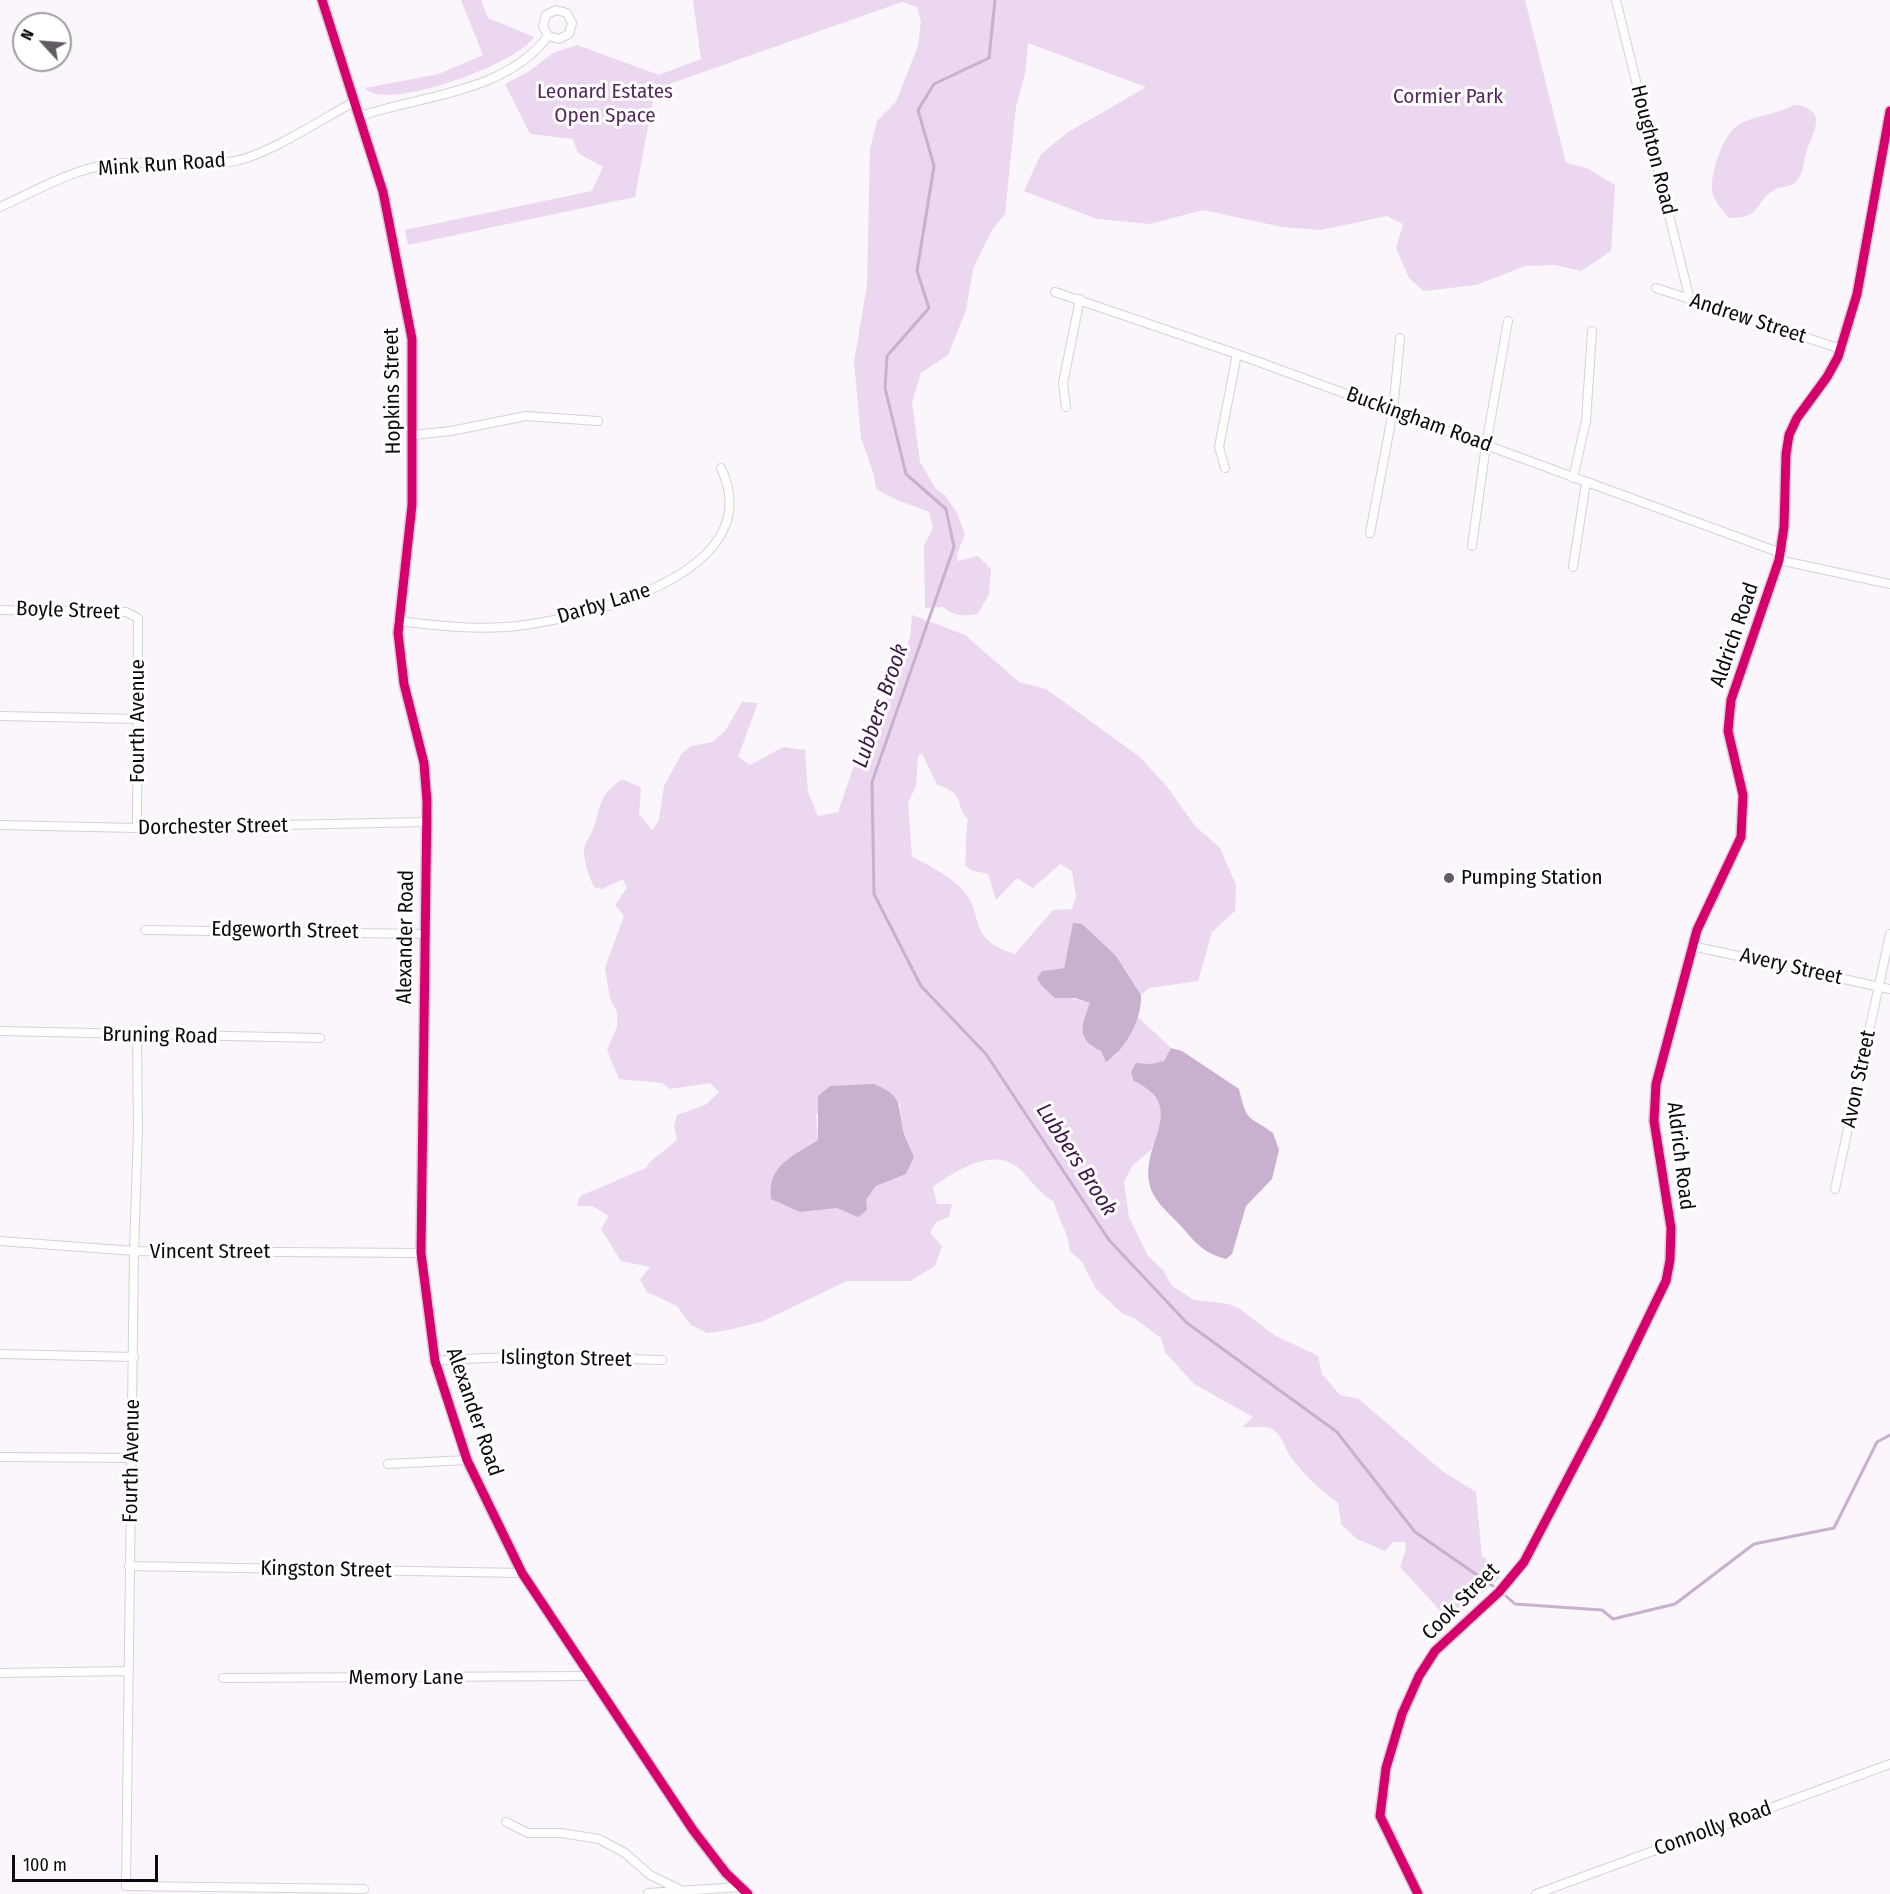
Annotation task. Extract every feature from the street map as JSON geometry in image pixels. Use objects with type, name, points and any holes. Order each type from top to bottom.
[{"type":"street","name":"Hopkins Street","points":[[322,0],[360,116],[389,216],[413,350],[411,523],[398,621],[402,671],[419,735],[426,789]]},
{"type":"street","name":"Houghton Road","points":[[1616,0],[1689,300]]},
{"type":"street","points":[[360,116],[434,98],[505,72],[528,58],[548,36]]},
{"type":"street","name":"Mink Run Road","points":[[0,207],[63,179],[108,165],[176,161],[217,163],[242,159],[354,102]]},
{"type":"street","name":"Aldrich Road","points":[[1666,1281],[1670,1260],[1671,1228],[1654,1121],[1654,1102],[1692,946],[1704,912],[1741,837],[1744,806],[1729,740],[1729,710],[1736,682],[1780,557],[1789,435],[1797,418],[1827,378],[1841,348],[1864,260],[1890,111]]},
{"type":"street","name":"Andrew Street","points":[[1656,288],[1841,348]]},
{"type":"street","name":"Buckingham Road","points":[[1055,292],[1237,354],[1393,411],[1780,557],[1890,584]]},
{"type":"street","points":[[1066,407],[1063,381],[1080,299]]},
{"type":"street","points":[[1472,546],[1486,445],[1508,321]]},
{"type":"street","points":[[1573,478],[1586,421],[1592,331]]},
{"type":"street","points":[[1370,533],[1393,411],[1400,338]]},
{"type":"street","points":[[1225,468],[1219,447],[1237,354]]},
{"type":"street","points":[[413,435],[470,428],[526,416],[598,421]]},
{"type":"street","name":"Darby Lane","points":[[398,621],[480,628],[524,625],[588,611],[664,585],[686,572],[718,538],[730,499],[729,485],[722,468]]},
{"type":"street","points":[[1573,567],[1586,482]]},
{"type":"street","name":"Boyle Street","points":[[0,610],[126,612],[135,616]]},
{"type":"street","name":"Fourth Avenue","points":[[135,616],[139,624],[138,828]]},
{"type":"street","points":[[0,716],[139,719]]},
{"type":"street","name":"Alexander Road","points":[[426,789],[421,1253],[435,1361],[467,1460],[522,1573],[704,1845],[748,1894]]},
{"type":"street","name":"Dorchester Street","points":[[0,825],[138,828],[426,822]]},
{"type":"street","name":"Edgeworth Street","points":[[146,930],[424,934]]},
{"type":"street","name":"Avon Street","points":[[1834,1189],[1890,934]]},
{"type":"street","name":"Avery Street","points":[[1692,946],[1890,989]]},
{"type":"street","name":"Bruning Road","points":[[0,1031],[137,1036],[320,1038]]},
{"type":"street","name":"Fourth Avenue","points":[[137,1036],[138,1130],[134,1251],[126,1886],[364,1889]]},
{"type":"street","name":"Vincent Street","points":[[0,1241],[134,1251],[421,1253]]},
{"type":"street","name":"Cook Street","points":[[1418,1894],[1380,1816],[1386,1768],[1402,1714],[1419,1676],[1435,1651],[1499,1592],[1524,1562],[1615,1387],[1666,1281]]},
{"type":"street","points":[[0,1354],[134,1357]]},
{"type":"street","name":"Islington Street","points":[[435,1361],[474,1358],[581,1357],[662,1360]]},
{"type":"street","points":[[0,1457],[132,1458]]},
{"type":"street","points":[[388,1464],[467,1460]]},
{"type":"street","name":"Kingston Street","points":[[129,1566],[522,1573]]},
{"type":"street","points":[[0,1673],[128,1671]]},
{"type":"street","name":"Memory Lane","points":[[223,1678],[590,1676]]},
{"type":"street","name":"Connolly Road","points":[[1536,1894],[1890,1764]]},
{"type":"street","points":[[506,1822],[528,1833],[561,1833],[599,1839],[625,1853],[650,1875],[683,1891]]},
{"type":"street","points":[[648,1893],[740,1887]]},
{"type":"green space","name":"Leonard Estates Open Space","points":[[461,0],[481,0],[488,18],[534,37],[523,48],[504,59],[451,82],[398,94],[377,94],[365,88],[439,74],[483,55]]},
{"type":"green space","name":"Cormier Park","points":[[693,0],[1525,0],[1566,163],[1587,168],[1615,185],[1611,251],[1581,271],[1555,265],[1525,266],[1476,285],[1424,291],[1409,278],[1396,248],[1403,224],[1387,216],[1321,230],[1282,227],[1203,210],[1150,224],[1097,219],[1024,191],[1041,154],[1067,133],[1146,87],[1028,43],[1025,74],[1016,107],[1005,214],[992,230],[973,269],[966,310],[948,355],[921,373],[912,402],[920,462],[936,489],[945,495],[957,513],[965,534],[957,554],[957,561],[978,556],[991,569],[989,594],[978,614],[959,615],[943,607],[925,608],[924,545],[933,528],[929,512],[876,489],[874,475],[861,438],[854,362],[867,285],[870,149],[877,121],[896,102],[918,46],[921,21],[917,7],[902,2],[655,89],[635,197],[408,245],[405,230],[592,191],[603,167],[578,153],[573,139],[530,134],[505,84],[528,72],[553,53],[577,45],[659,75],[701,59]]},
{"type":"green space","points":[[1794,105],[1812,111],[1816,123],[1800,176],[1789,186],[1767,195],[1753,213],[1740,218],[1729,218],[1716,202],[1712,190],[1722,146],[1737,126]]},
{"type":"green space","points":[[912,615],[965,635],[1019,682],[1046,689],[1140,757],[1168,788],[1195,826],[1220,848],[1236,885],[1235,911],[1212,932],[1198,981],[1149,988],[1141,995],[1116,956],[1073,924],[1064,968],[1042,971],[1062,996],[1091,1003],[1086,1013],[1106,1061],[1116,1055],[1138,1017],[1171,1048],[1164,1061],[1151,1065],[1143,1063],[1134,1081],[1147,1087],[1161,1105],[1162,1118],[1152,1149],[1133,1165],[1124,1182],[1129,1217],[1148,1256],[1163,1270],[1172,1286],[1194,1300],[1229,1304],[1240,1309],[1274,1335],[1318,1356],[1322,1374],[1340,1395],[1359,1399],[1442,1471],[1476,1492],[1482,1556],[1495,1566],[1500,1577],[1454,1619],[1445,1616],[1400,1567],[1406,1549],[1405,1542],[1393,1542],[1385,1551],[1357,1539],[1341,1524],[1338,1503],[1298,1466],[1276,1432],[1267,1427],[1243,1427],[1253,1417],[1194,1384],[1165,1352],[1161,1338],[1134,1318],[1123,1314],[1096,1289],[1082,1262],[1070,1251],[1068,1239],[1054,1202],[1011,1163],[988,1160],[976,1163],[933,1187],[937,1204],[952,1204],[949,1217],[936,1222],[930,1233],[942,1246],[935,1266],[910,1281],[847,1281],[761,1322],[707,1333],[691,1325],[677,1306],[647,1292],[640,1280],[650,1267],[621,1261],[601,1229],[609,1216],[593,1206],[577,1206],[580,1196],[646,1168],[677,1140],[674,1126],[677,1115],[705,1105],[719,1092],[710,1083],[670,1089],[662,1083],[619,1079],[607,1050],[617,1027],[617,1012],[610,998],[605,968],[624,916],[615,905],[627,888],[623,879],[602,889],[594,887],[586,865],[585,846],[604,796],[622,779],[641,788],[639,814],[652,830],[659,820],[664,786],[682,753],[691,746],[712,742],[725,731],[742,702],[758,703],[738,757],[750,765],[783,747],[805,750],[808,792],[818,816],[838,812],[853,768],[864,756],[871,726],[882,715],[885,701],[898,675],[910,637]],"holes":[[[922,753],[937,785],[953,792],[968,819],[965,865],[971,870],[988,874],[996,900],[1017,878],[1033,888],[1060,864],[1072,871],[1076,897],[1072,909],[1053,910],[1015,954],[988,941],[982,933],[968,896],[959,886],[912,856],[908,803],[916,786],[918,756]],[[900,1104],[902,1127],[914,1157],[906,1174],[876,1186],[866,1200],[837,1208],[799,1212],[786,1160],[818,1140],[816,1114]]]},
{"type":"shaded area","points":[[1073,923],[1082,924],[1116,956],[1141,995],[1139,1014],[1131,1033],[1120,1049],[1106,1062],[1101,1051],[1084,1036],[1083,1024],[1090,1003],[1075,998],[1055,998],[1037,978],[1042,971],[1064,968]]},
{"type":"shaded area","points":[[1171,1048],[1182,1051],[1239,1089],[1246,1113],[1273,1133],[1279,1150],[1272,1179],[1246,1206],[1232,1254],[1226,1259],[1211,1254],[1195,1242],[1161,1205],[1150,1188],[1149,1166],[1161,1113],[1158,1102],[1150,1091],[1134,1081],[1131,1072],[1136,1063],[1151,1064],[1164,1061]]},
{"type":"shaded area","points":[[874,1084],[888,1091],[898,1103],[904,1132],[914,1157],[906,1174],[876,1186],[866,1200],[867,1210],[858,1217],[837,1208],[800,1212],[771,1199],[773,1178],[778,1170],[791,1157],[818,1140],[818,1096],[830,1086]]},
{"type":"waterway","name":"Lubbers Brook","points":[[995,0],[989,58],[934,84],[918,110],[934,166],[917,271],[929,308],[887,356],[885,388],[906,474],[946,509],[954,547],[872,782],[874,894],[921,986],[986,1054],[1109,1240],[1187,1323],[1337,1432],[1415,1532],[1493,1586]]},
{"type":"waterway","name":"Lubbers Brook","points":[[1506,1596],[1515,1604],[1602,1610],[1613,1619],[1675,1604],[1754,1544],[1834,1528],[1877,1442],[1890,1435]]},
{"type":"cycle path","points":[[322,0],[383,192],[412,339],[412,505],[398,633],[404,684],[424,763],[427,802],[421,1253],[435,1361],[467,1460],[522,1573],[693,1830],[726,1873],[748,1894]]},
{"type":"cycle path","points":[[1418,1894],[1380,1816],[1386,1768],[1402,1714],[1419,1676],[1435,1651],[1499,1592],[1524,1562],[1600,1417],[1666,1281],[1670,1260],[1671,1228],[1654,1121],[1656,1084],[1697,930],[1741,837],[1743,795],[1728,731],[1731,700],[1779,560],[1784,527],[1786,454],[1789,435],[1797,418],[1827,377],[1838,357],[1857,294],[1890,111]]},
{"type":"place","name":"Pumping Station","points":[[1449,878]]}]
